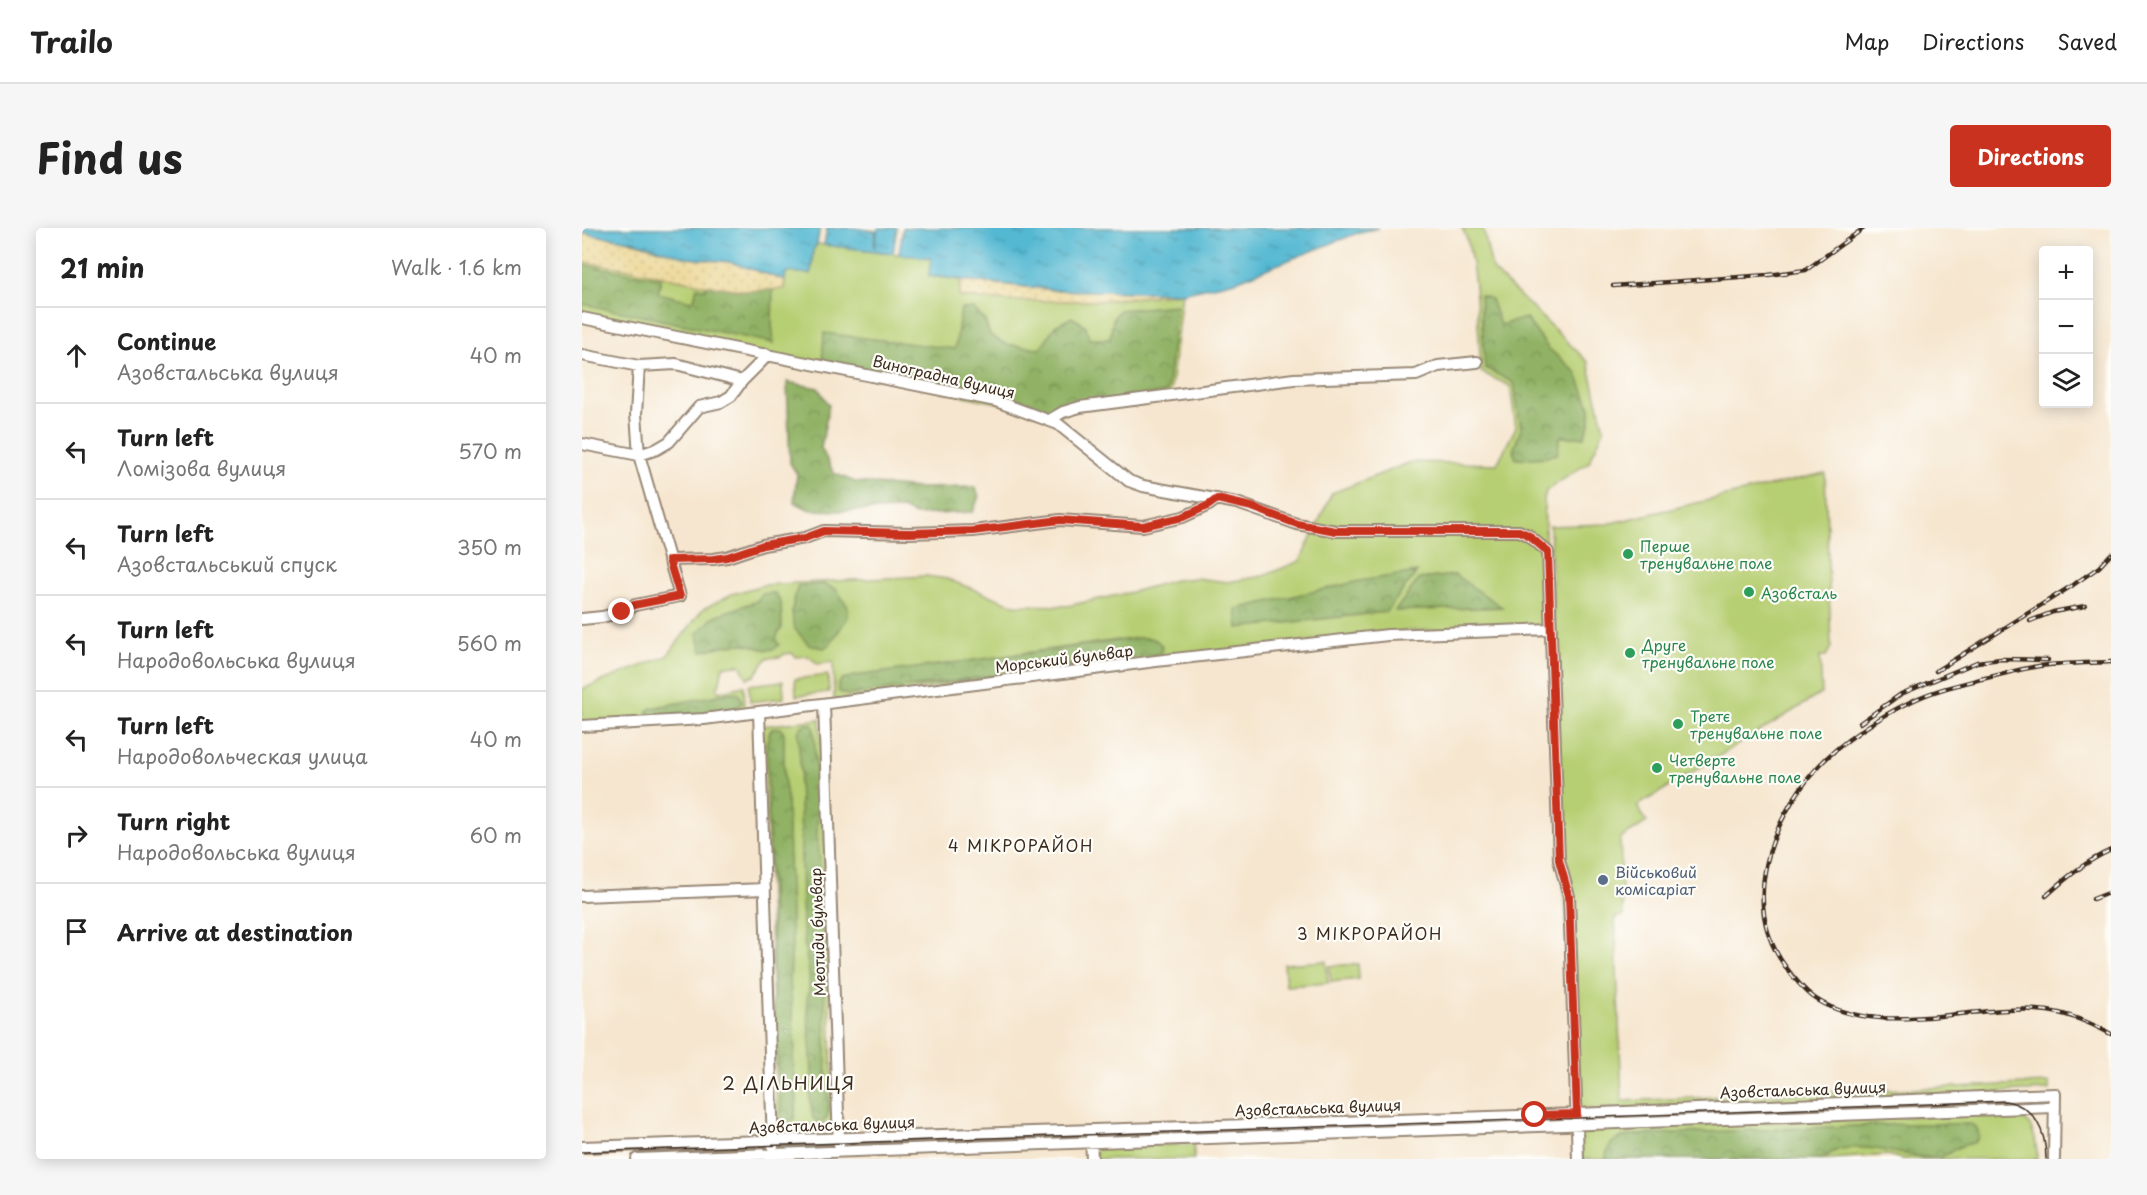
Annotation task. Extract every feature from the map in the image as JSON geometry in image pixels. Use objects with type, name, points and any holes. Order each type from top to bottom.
[{"type":"street","name":"Виноградна вулиця","points":[[582,318],[993,400],[1051,419],[1068,430],[1130,481],[1143,486],[1252,507],[1297,524],[1336,531],[1519,531],[1528,535],[1548,552],[1551,629]]},
{"type":"street","points":[[582,444],[639,455],[657,449],[669,442],[699,407],[727,399],[766,354]]},
{"type":"street","points":[[582,355],[639,366],[676,364],[742,381]]},
{"type":"street","points":[[1051,419],[1063,412],[1080,407],[1294,379],[1416,375],[1438,366],[1476,362]]},
{"type":"street","points":[[582,619],[602,617],[622,612],[634,605],[680,596],[639,455],[636,414],[639,366]]},
{"type":"street","points":[[669,560],[727,557],[763,545],[830,531],[909,533],[973,531],[1060,520],[1143,526],[1183,517],[1217,499]]},
{"type":"street","points":[[1551,629],[1559,860],[1569,896],[1578,1159]]},
{"type":"street","name":"Морський бульвар","points":[[582,726],[704,719],[1145,663],[1388,635],[1551,629]]},
{"type":"street","name":"Меотиди бульвар","points":[[824,704],[839,1155]]},
{"type":"street","points":[[759,712],[774,1157]]},
{"type":"street","points":[[582,896],[765,889]]},
{"type":"street","name":"Азовстальська вулиця","points":[[582,1147],[1577,1114],[2055,1094],[2055,1107],[1091,1143],[839,1155],[637,1159]]},
{"type":"street","points":[[2054,1159],[2055,1107]]},
{"type":"street","points":[[1091,1130],[1092,1159]]},
{"type":"green space","points":[[1462,228],[1483,228],[1492,269],[1588,362],[1604,430],[1589,462],[1546,491],[1544,499],[1548,626],[1386,632],[834,700],[833,662],[818,664],[808,656],[796,657],[792,653],[767,658],[754,676],[747,678],[740,665],[723,666],[717,687],[718,692],[744,686],[745,712],[582,723],[582,689],[667,656],[703,609],[732,594],[763,585],[926,576],[947,579],[1014,605],[1067,606],[1175,580],[1196,578],[1227,582],[1263,576],[1300,561],[1332,493],[1411,462],[1497,464],[1516,427],[1510,386],[1481,372],[1474,275],[1467,239]],"holes":[[[1118,640],[1106,662],[918,687],[842,679]]]},
{"type":"green space","points":[[817,244],[931,258],[929,276],[961,280],[959,297],[1096,301],[1182,293],[1170,396],[1080,407],[1051,419],[1009,405],[582,318],[582,262],[784,289],[786,272],[811,274],[813,250]]},
{"type":"green space","points":[[582,265],[661,278],[658,293],[691,301],[694,299],[697,287],[705,289],[716,273],[773,285],[774,343],[582,304]]},
{"type":"green space","points":[[1480,295],[1491,299],[1500,325],[1526,318],[1548,348],[1576,372],[1590,407],[1590,421],[1584,437],[1560,437],[1557,454],[1516,459],[1513,451],[1521,429],[1514,383],[1485,368]]},
{"type":"green space","points":[[1177,305],[1167,392],[1060,411],[1045,413],[991,397],[822,365],[824,333],[955,349],[961,309],[973,308],[985,321],[990,335],[1005,344],[1040,349],[1055,326],[1072,317],[1086,326],[1089,339],[1110,339],[1113,319],[1119,310]]},
{"type":"green space","points":[[787,382],[818,388],[829,405],[821,448],[834,473],[855,482],[917,488],[975,487],[979,496],[973,512],[916,515],[902,509],[810,510],[794,502],[797,474],[790,463]]},
{"type":"green space","points":[[1825,473],[1831,647],[1826,656],[1820,656],[1822,693],[1637,806],[1647,822],[1620,839],[1623,916],[1615,917],[1622,1101],[2049,1083],[2049,1090],[1579,1110],[1562,858],[1550,526],[1607,524]]},
{"type":"green space","points":[[1417,572],[1386,612],[1238,628],[1236,609],[1360,581]]},
{"type":"green space","points":[[1455,575],[1502,607],[1395,611],[1419,579]]},
{"type":"green space","points":[[823,584],[836,589],[848,607],[848,617],[830,644],[824,648],[809,645],[794,628],[792,612],[798,586]]},
{"type":"green space","points":[[775,593],[781,603],[782,628],[776,640],[779,645],[767,650],[744,644],[733,644],[702,651],[697,633],[715,616],[757,601],[762,594]]},
{"type":"green space","points":[[1139,638],[1157,641],[1162,646],[1161,654],[848,695],[839,692],[838,686],[842,679],[855,676]]},
{"type":"green space","points":[[828,675],[829,692],[796,696],[795,679]]},
{"type":"green space","points":[[783,681],[784,698],[750,702],[749,685]]},
{"type":"green space","points":[[734,692],[739,694],[742,702],[728,711],[701,715],[652,717],[647,711],[652,708]]},
{"type":"green space","points":[[820,719],[834,1124],[777,1126],[763,726]]},
{"type":"green space","points":[[806,724],[812,724],[814,729],[829,1099],[826,1120],[818,1122],[813,1118],[810,1099],[812,1070],[807,1000],[809,978],[802,901],[799,781],[801,775],[798,732]]},
{"type":"green space","points":[[773,728],[780,728],[784,733],[784,777],[787,798],[792,944],[790,980],[797,1100],[794,1119],[787,1122],[781,1118],[774,1005],[767,742]]},
{"type":"green space","points":[[1326,961],[1328,983],[1286,986],[1284,964]]},
{"type":"green space","points":[[1358,964],[1359,979],[1331,982],[1329,966]]},
{"type":"green space","points":[[2016,1112],[2022,1116],[2033,1132],[2037,1159],[1902,1159],[1888,1155],[1829,1159],[1581,1159],[1580,1130]]},
{"type":"green space","points":[[1906,1124],[1971,1124],[1977,1128],[1979,1136],[1974,1142],[1936,1158],[1878,1149],[1847,1148],[1823,1159],[1606,1159],[1606,1153],[1613,1142],[1631,1135]]},
{"type":"green space","points":[[1194,1144],[1194,1159],[1096,1159],[1095,1147]]},
{"type":"sand","points":[[582,233],[619,238],[660,250],[730,262],[785,280],[784,289],[747,291],[582,262]]},
{"type":"sand","points":[[961,280],[1055,290],[1182,293],[1096,301],[1009,301],[959,297]]},
{"type":"water","points":[[582,228],[820,228],[817,244],[813,250],[811,274],[786,272],[785,280],[730,262],[687,258],[632,241],[582,233]]},
{"type":"water","points":[[827,228],[876,231],[875,247],[878,228],[897,228],[893,253],[824,245]]},
{"type":"water","points":[[903,228],[1379,228],[1360,232],[1236,281],[1182,293],[1055,290],[929,276],[931,258],[899,254]]},
{"type":"tram line","points":[[582,1152],[2005,1101],[2024,1108],[2037,1121],[2044,1139],[2046,1159]]},
{"type":"railway","points":[[1613,286],[1768,275],[1806,270],[1864,228]]},
{"type":"railway","points":[[1936,671],[2073,585],[2099,567],[2111,554]]},
{"type":"railway","points":[[2030,621],[2053,612],[2085,606]]},
{"type":"railway","points":[[1860,723],[1901,694],[1977,662],[2001,659],[2048,660]]},
{"type":"railway","points":[[2111,662],[2039,666],[1955,686],[1912,701],[1861,730],[1826,758],[1800,789],[1774,838],[1766,864],[1763,890],[1764,916],[1772,942],[1785,966],[1812,996],[1841,1011],[1869,1017],[1898,1018],[1990,1011],[2048,1011],[2064,1014],[2111,1034]]},
{"type":"railway","points":[[2046,896],[2069,876],[2111,850]]},
{"type":"railway","points":[[2093,899],[2111,892]]},
{"type":"place","name":"Перше тренувальне поле","points":[[1628,554]]},
{"type":"place","name":"Азовсталь","points":[[1749,592]]},
{"type":"place","name":"Друге тренувальне поле","points":[[1630,653]]},
{"type":"place","name":"Третє тренувальне поле","points":[[1678,724]]},
{"type":"place","name":"Четверте тренувальне поле","points":[[1657,768]]},
{"type":"place","name":"Військовий комісаріат","points":[[1603,880]]},
{"type":"district","name":"4 МІКРОРАЙОН","points":[[1021,845]]},
{"type":"district","name":"3 МІКРОРАЙОН","points":[[1370,933]]},
{"type":"district","name":"2 ДІЛЬНИЦЯ","points":[[789,1082]]},
{"type":"route","points":[[622,612],[634,605],[680,596],[669,560],[727,557],[763,545],[810,537],[824,531],[909,533],[973,531],[1060,520],[1143,526],[1183,517],[1217,499],[1252,507],[1297,524],[1336,531],[1519,531],[1528,535],[1548,552],[1559,860],[1569,896],[1577,1114],[1535,1115]]}]
